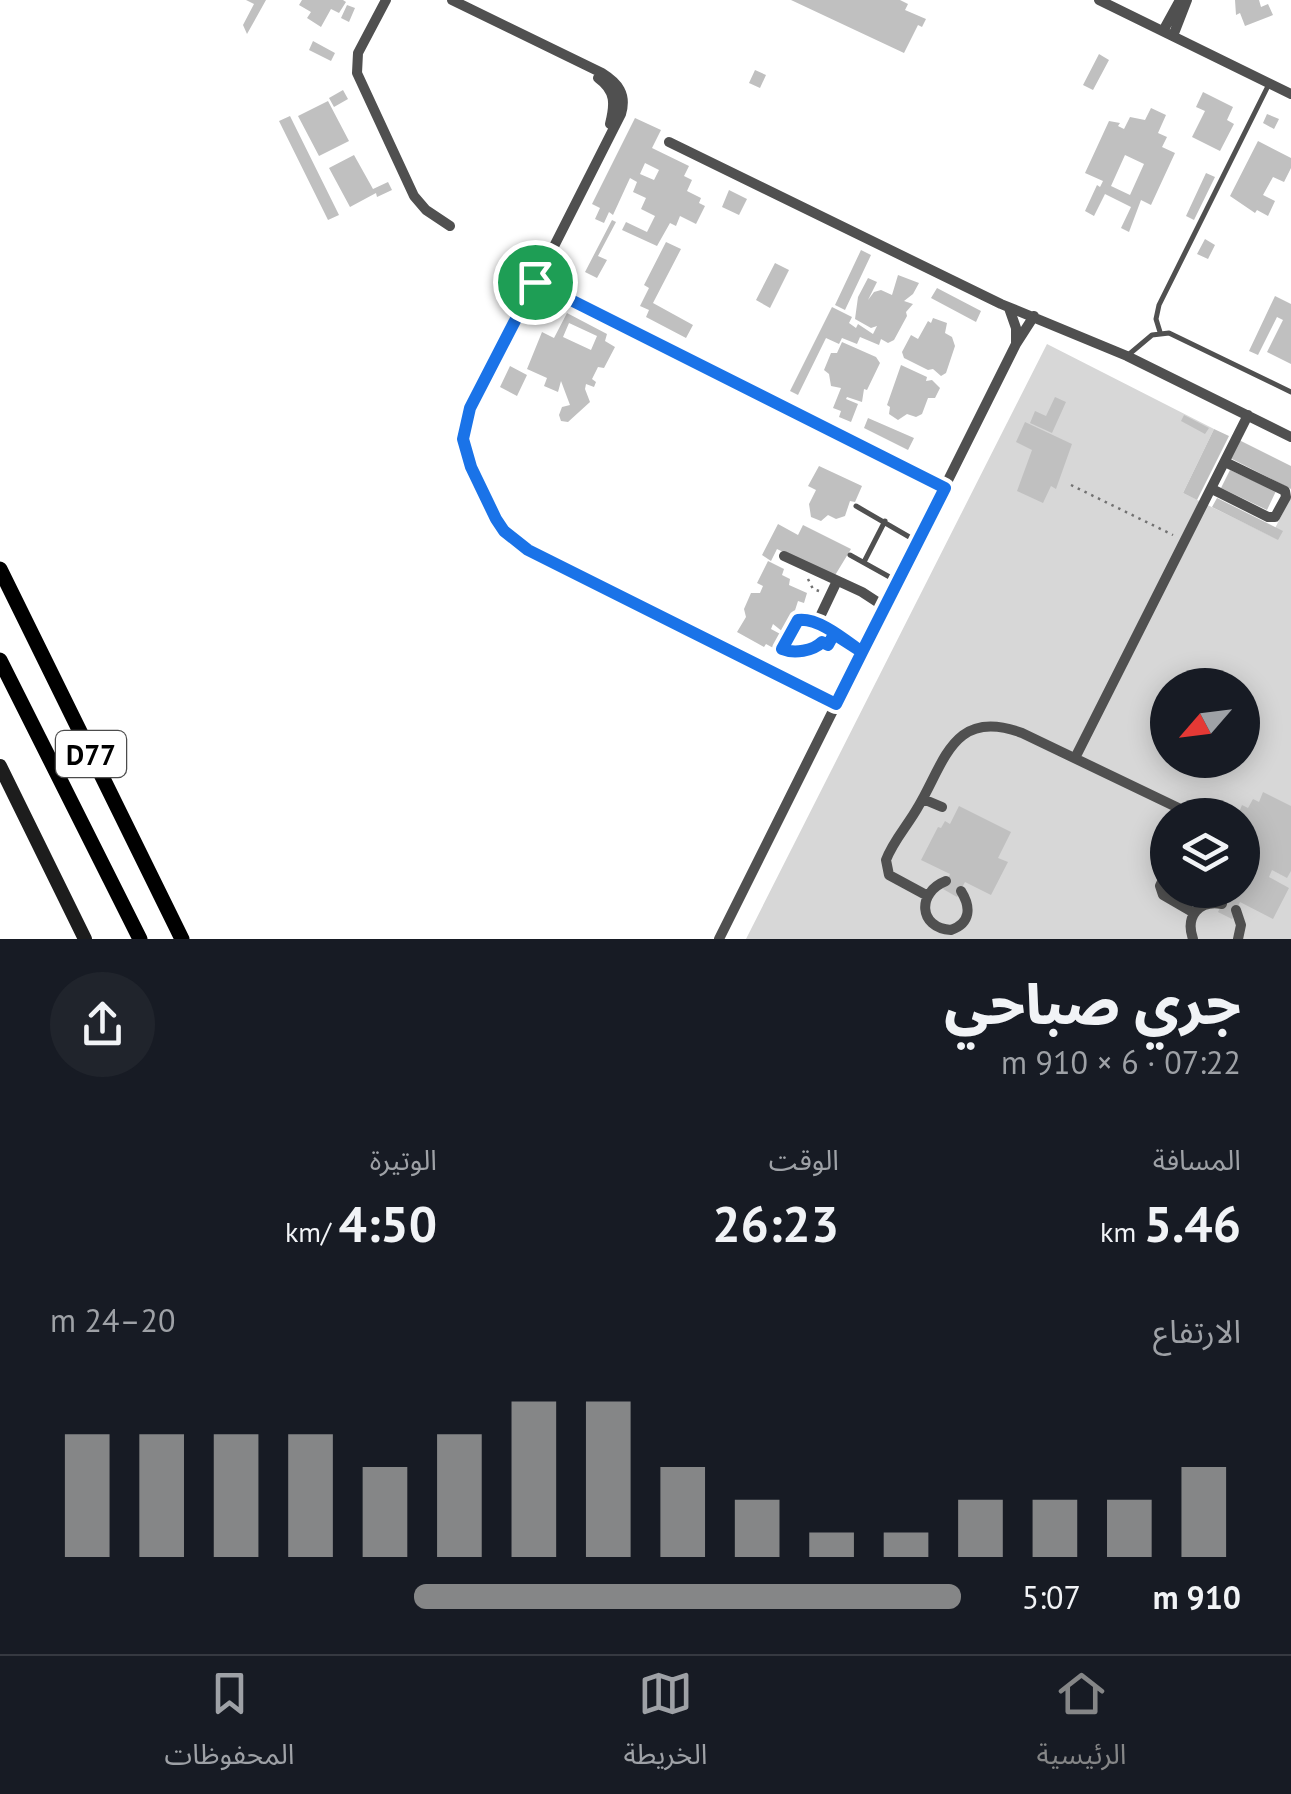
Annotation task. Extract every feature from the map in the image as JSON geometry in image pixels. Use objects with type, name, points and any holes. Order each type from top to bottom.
[{"type":"main road","name":"D77","points":[[0,568],[182,939]]},
{"type":"main road","name":"D77","points":[[0,660],[140,939]]},
{"type":"street","points":[[386,0],[358,52],[357,73],[414,196],[426,210],[450,226]]},
{"type":"street","points":[[452,0],[610,78],[622,94],[621,114],[465,422],[466,453],[504,531],[528,550],[836,704]]},
{"type":"street","points":[[1099,0],[1291,94]]},
{"type":"street","points":[[1168,34],[1183,0]]},
{"type":"street","points":[[669,142],[1009,308],[1127,356],[1291,437]]},
{"type":"street","points":[[535,282],[945,488]]},
{"type":"street","points":[[1009,308],[1016,328],[1016,344]]},
{"type":"street","points":[[718,939],[1016,344],[1034,316]]},
{"type":"street","points":[[1075,758],[1248,415]]},
{"type":"street","points":[[1212,489],[1268,516],[1280,512],[1285,491],[1225,462]]},
{"type":"street","points":[[789,558],[834,586],[885,607]]},
{"type":"street","points":[[817,623],[834,586]]},
{"type":"street","points":[[784,644],[798,620],[804,618],[862,652]]},
{"type":"street","points":[[926,896],[895,880],[886,868],[886,860],[923,799],[944,753],[965,733],[979,728],[1008,728],[1157,798]]},
{"type":"street","points":[[0,766],[85,939]]},
{"type":"street","points":[[923,799],[942,807]]},
{"type":"street","points":[[946,881],[926,896],[924,910],[936,928],[951,930],[966,921],[968,901],[961,891]]},
{"type":"street","points":[[1185,908],[1194,913]]},
{"type":"street","points":[[1193,939],[1190,923],[1200,908]]},
{"type":"street","points":[[1236,910],[1241,938]]},
{"type":"street","points":[[928,939],[936,928]]},
{"type":"lane","points":[[1160,332],[1156,318],[1160,305],[1270,84]]},
{"type":"lane","points":[[1127,356],[1160,332],[1178,336],[1291,392]]},
{"type":"lane","points":[[856,506],[918,542]]},
{"type":"lane","points":[[864,562],[886,521]]},
{"type":"lane","points":[[850,555],[898,581]]},
{"type":"path","points":[[1071,485],[1186,541]]},
{"type":"path","points":[[789,558],[794,570],[813,589],[834,586]]},
{"type":"path","points":[[784,644],[782,649],[799,652],[822,642],[830,644],[834,634]]},
{"type":"shaded area","points":[[1047,344],[1214,429],[1183,493],[1271,536],[1291,497],[1291,939],[746,939]]},
{"type":"building","points":[[246,0],[266,0],[247,34],[243,25],[254,4]]},
{"type":"building","points":[[302,0],[346,2],[339,13],[331,9],[321,27],[307,18],[311,12],[299,5]]},
{"type":"building","points":[[791,0],[900,0],[908,4],[905,10],[926,19],[922,27],[918,25],[904,53]]},
{"type":"building","points":[[1235,0],[1259,0],[1261,7],[1268,4],[1273,15],[1245,26],[1240,13],[1236,15]]},
{"type":"building","points":[[347,5],[355,8],[349,22],[341,18]]},
{"type":"building","points":[[313,41],[335,53],[331,61],[309,50]]},
{"type":"building","points":[[1099,54],[1109,60],[1093,90],[1083,85]]},
{"type":"building","points":[[755,70],[766,75],[760,88],[749,83]]},
{"type":"building","points":[[343,90],[348,99],[334,107],[329,98]]},
{"type":"building","points":[[1203,92],[1233,107],[1227,120],[1234,124],[1220,151],[1192,137],[1205,111],[1196,107]]},
{"type":"building","points":[[328,101],[349,141],[319,156],[298,116]]},
{"type":"building","points":[[1151,108],[1166,115],[1158,133],[1167,137],[1162,147],[1175,153],[1151,205],[1141,200],[1129,232],[1121,228],[1131,207],[1105,194],[1094,216],[1085,211],[1097,185],[1100,187],[1103,181],[1085,173],[1109,121],[1120,123],[1118,126],[1124,129],[1130,117],[1145,120]],"holes":[[[1125,155],[1144,164],[1130,195],[1111,186]]]},
{"type":"building","points":[[1267,114],[1279,119],[1274,129],[1263,123]]},
{"type":"building","points":[[290,116],[339,215],[328,220],[279,121]]},
{"type":"building","points":[[635,118],[661,130],[652,148],[689,166],[684,176],[692,180],[687,191],[701,198],[699,203],[705,206],[696,224],[680,216],[676,226],[670,223],[657,246],[622,230],[626,222],[647,232],[655,216],[641,209],[646,198],[633,192],[637,182],[630,178],[613,215],[609,212],[604,223],[595,219],[600,208],[592,204]],"holes":[[[645,163],[659,170],[654,180],[640,174]]]},
{"type":"building","points":[[1258,141],[1291,158],[1284,182],[1273,177],[1263,195],[1275,201],[1268,216],[1257,210],[1255,213],[1230,196]]},
{"type":"building","points":[[354,155],[373,189],[388,182],[392,190],[377,197],[376,193],[350,207],[329,168]]},
{"type":"building","points":[[1206,173],[1215,177],[1194,220],[1186,216]]},
{"type":"building","points":[[729,190],[747,199],[739,215],[722,207]]},
{"type":"building","points":[[612,220],[616,222],[598,256],[607,260],[597,278],[585,272]]},
{"type":"building","points":[[1205,239],[1215,245],[1208,259],[1197,254]]},
{"type":"building","points":[[666,242],[681,249],[653,303],[693,325],[686,338],[646,317],[649,310],[640,306],[649,288],[644,285]]},
{"type":"building","points":[[861,250],[871,255],[845,310],[835,305]]},
{"type":"building","points":[[775,263],[789,270],[770,308],[756,300]]},
{"type":"building","points":[[898,275],[919,283],[904,301],[913,304],[894,340],[888,343],[881,339],[879,345],[860,337],[857,344],[842,338],[839,344],[826,338],[798,395],[790,391],[832,307],[852,317],[849,323],[856,328],[858,324],[873,334],[877,326],[871,328],[855,319],[858,297],[868,278],[877,282],[868,300],[881,290],[892,295]]},
{"type":"building","points":[[937,288],[981,311],[976,322],[931,298]]},
{"type":"building","points":[[1275,296],[1291,304],[1291,364],[1267,352],[1283,320],[1277,317],[1258,355],[1249,351]]},
{"type":"building","points":[[548,308],[551,315],[538,319],[536,312]]},
{"type":"building","points":[[567,313],[607,334],[605,341],[615,347],[604,368],[598,367],[592,379],[596,382],[594,387],[586,384],[590,402],[568,422],[561,421],[559,415],[562,407],[570,405],[561,381],[558,392],[544,386],[547,378],[527,369],[542,332],[554,338]],"holes":[[[569,323],[597,336],[591,350],[563,337]]]},
{"type":"building","points":[[933,318],[947,323],[945,333],[952,337],[955,346],[946,373],[941,376],[904,358],[902,352],[911,335],[918,339]]},
{"type":"building","points":[[842,342],[876,357],[880,363],[867,390],[864,389],[862,402],[846,399],[858,404],[851,422],[839,417],[841,411],[833,408],[841,388],[831,386],[824,370],[831,353],[837,353]]},
{"type":"building","points":[[901,365],[940,388],[935,398],[928,398],[922,414],[907,414],[898,420],[889,414],[887,405]]},
{"type":"building","points":[[510,366],[527,375],[517,396],[500,387]]},
{"type":"building","points":[[1055,397],[1066,402],[1052,433],[1030,423],[1035,411],[1046,416]]},
{"type":"building","points":[[1184,415],[1209,428],[1205,434],[1181,421]]},
{"type":"building","points":[[868,418],[914,438],[908,450],[864,428]]},
{"type":"building","points":[[1025,422],[1072,444],[1056,489],[1051,486],[1043,503],[1017,491],[1032,450],[1016,442]]},
{"type":"building","points":[[1214,429],[1229,436],[1197,500],[1183,493]]},
{"type":"building","points":[[1239,440],[1291,466],[1291,489],[1230,458]]},
{"type":"building","points":[[819,466],[862,486],[855,502],[850,501],[845,516],[836,519],[828,515],[821,521],[811,517],[809,504],[816,490],[808,486]]},
{"type":"building","points":[[1230,470],[1276,491],[1267,510],[1221,488]]},
{"type":"building","points":[[1217,498],[1283,531],[1278,540],[1212,507]]},
{"type":"building","points":[[778,524],[798,535],[803,525],[851,549],[834,577],[777,549],[771,561],[762,555]]},
{"type":"building","points":[[768,561],[784,569],[782,575],[790,579],[789,585],[807,593],[804,603],[798,601],[789,629],[783,632],[773,624],[771,629],[784,636],[777,650],[737,632],[746,617],[744,609],[751,593],[760,593],[763,586],[757,583]]},
{"type":"building","points":[[1263,792],[1291,806],[1291,871],[1287,878],[1272,870],[1269,877],[1289,888],[1273,919],[1252,908],[1260,908]]},
{"type":"building","points":[[959,806],[1011,832],[998,858],[1008,862],[991,895],[965,882],[957,897],[943,889],[950,874],[921,860],[938,827],[945,821],[950,824]]},
{"type":"building","points":[[1220,908],[1237,908],[1232,919],[1218,912]]},
{"type":"route","points":[[535,282],[465,422],[463,439],[471,467],[504,531],[528,550],[836,704],[862,652],[813,621],[804,618],[798,620],[782,649],[796,652],[815,648],[822,642],[828,645],[831,642],[834,634],[862,652],[945,488],[535,282]]}]
